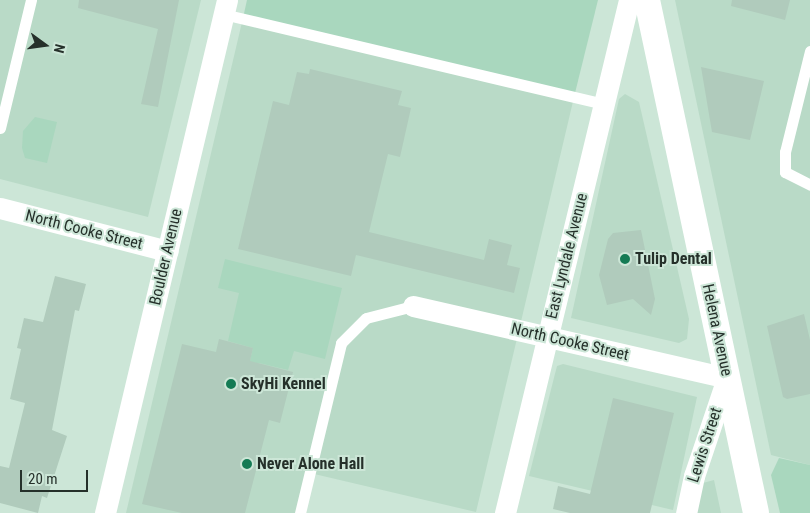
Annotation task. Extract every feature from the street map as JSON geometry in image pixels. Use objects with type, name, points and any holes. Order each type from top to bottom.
[{"type":"street","name":"East Lyndale Avenue","points":[[505,513],[629,0]]},
{"type":"street","name":"Helena Avenue","points":[[647,0],[756,513]]},
{"type":"street","name":"Boulder Avenue","points":[[105,513],[225,7]]},
{"type":"street","name":"North Cooke Street","points":[[0,208],[168,251]]},
{"type":"street","name":"North Cooke Street","points":[[413,306],[728,378]]},
{"type":"street","name":"Lewis Street","points":[[686,513],[694,476],[728,378]]},
{"type":"lane","points":[[0,128],[31,0]]},
{"type":"lane","points":[[225,7],[604,104]]},
{"type":"lane","points":[[810,51],[785,152],[785,172],[810,185]]},
{"type":"lane","points":[[300,513],[341,342],[366,318],[413,306]]},
{"type":"shaded area","points":[[0,0],[201,0],[148,217],[0,179]]},
{"type":"shaded area","points":[[247,0],[598,0],[575,93],[243,18]]},
{"type":"shaded area","points":[[675,0],[810,0],[810,465],[771,455]]},
{"type":"shaded area","points":[[243,18],[575,93],[476,512],[310,473],[300,513],[126,513]]},
{"type":"shaded area","points":[[625,94],[639,102],[689,319],[687,339],[679,343],[571,318],[619,99]]},
{"type":"shaded area","points":[[35,117],[57,122],[47,163],[25,158],[22,148],[23,131]]},
{"type":"shaded area","points":[[225,259],[342,288],[325,359],[294,351],[288,370],[259,363],[249,365],[253,348],[228,341],[239,293],[218,288]]},
{"type":"shaded area","points":[[563,364],[697,397],[673,510],[529,476],[557,366]]},
{"type":"shaded area","points":[[779,458],[810,465],[810,513],[780,513],[771,475]]},
{"type":"shaded area","points":[[714,480],[721,513],[696,513],[703,483]]},
{"type":"building","points":[[79,0],[179,0],[158,107],[141,104],[158,29],[78,8]]},
{"type":"building","points":[[732,0],[790,0],[785,20],[731,6]]},
{"type":"building","points":[[701,67],[764,81],[750,140],[712,132]]},
{"type":"building","points":[[310,69],[402,91],[398,105],[411,108],[400,157],[388,154],[369,232],[484,260],[489,239],[512,245],[507,265],[520,268],[514,293],[356,255],[351,276],[238,249],[273,101],[289,105],[297,72],[309,74]]},
{"type":"building","name":"Tulip Dental","points":[[641,230],[655,299],[651,315],[633,299],[607,305],[599,275],[608,239],[613,233]]},
{"type":"building","points":[[55,276],[86,284],[79,311],[75,310],[52,430],[67,436],[47,498],[42,496],[38,513],[0,503],[0,466],[9,468],[25,403],[10,399],[21,349],[17,348],[24,318],[43,322]]},
{"type":"building","points":[[804,314],[810,340],[810,394],[787,399],[783,397],[767,326]]},
{"type":"building","points":[[219,339],[253,348],[250,361],[293,372],[280,423],[269,420],[245,513],[182,513],[142,504],[182,344],[216,352]]},
{"type":"building","points":[[613,398],[674,413],[650,513],[570,513],[553,509],[558,486],[590,494]]},
{"type":"place","name":"Tulip Dental","points":[[625,259]]},
{"type":"place","name":"SkyHi Kennel","points":[[231,384]]},
{"type":"place","name":"Never Alone Hall","points":[[247,464]]}]
